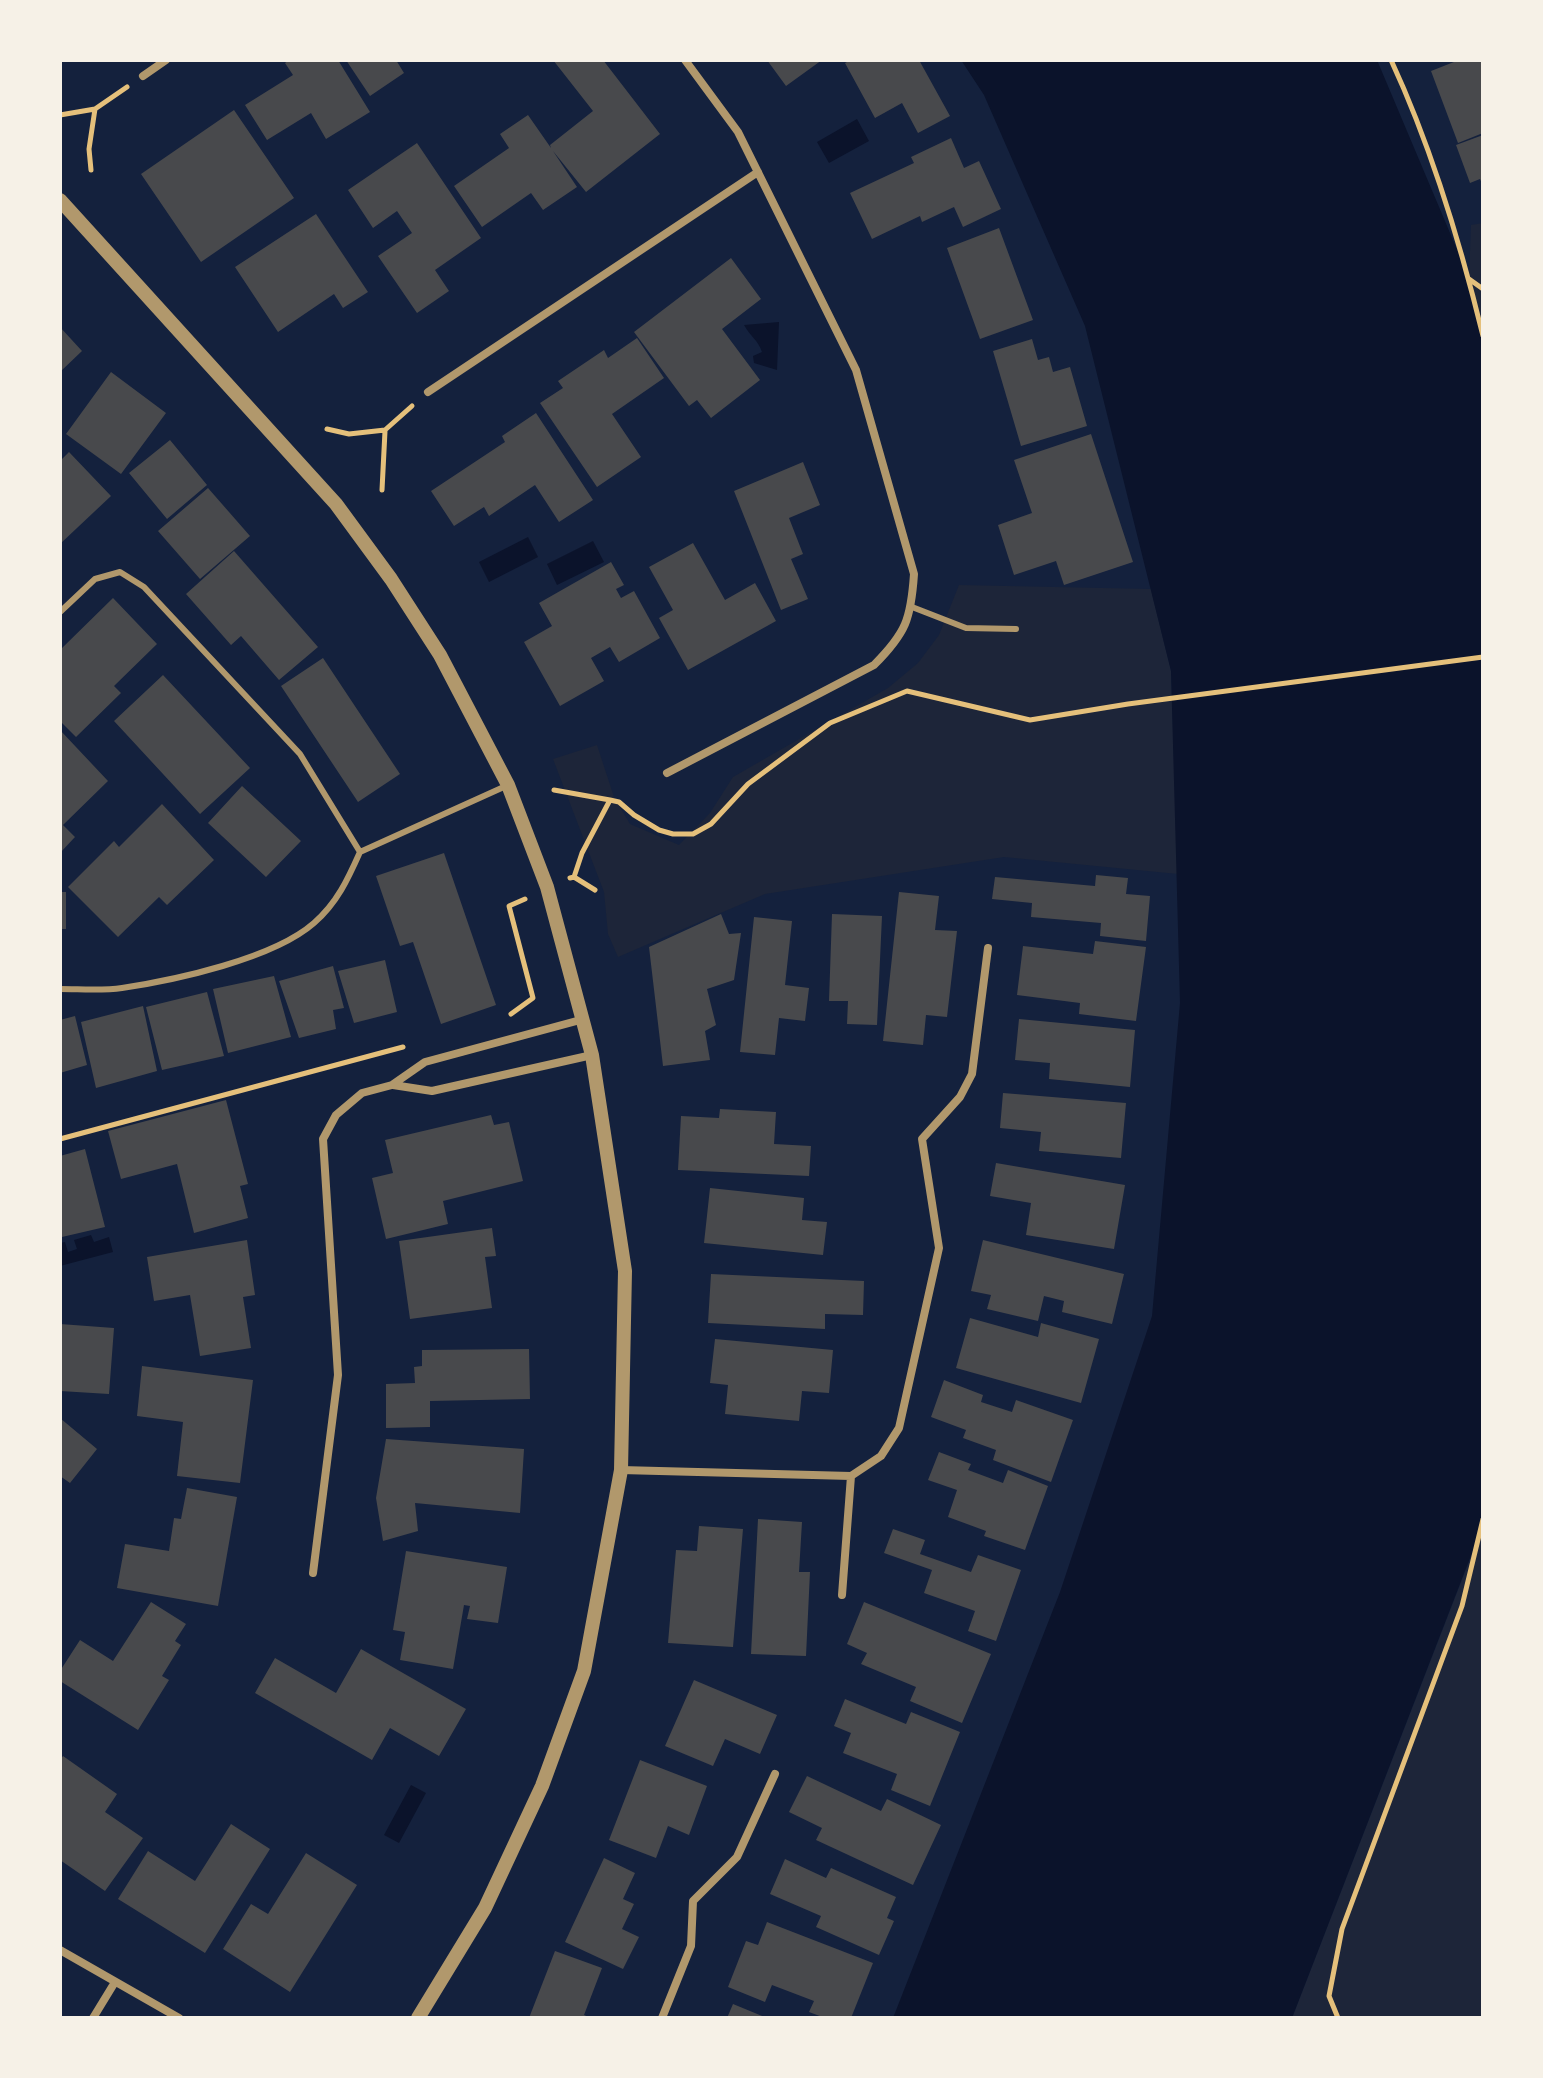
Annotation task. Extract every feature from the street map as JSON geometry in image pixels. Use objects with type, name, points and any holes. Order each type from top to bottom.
[{"type":"street","points":[[143,76],[166,60]]},
{"type":"street","points":[[667,773],[874,665],[899,639],[912,607],[914,574],[856,370],[738,132],[685,60]]},
{"type":"street","points":[[428,392],[758,172]]},
{"type":"street","points":[[60,200],[336,504],[391,579],[440,655],[508,785],[547,887],[592,1055],[625,1271],[621,1470],[584,1671],[542,1786],[485,1908],[418,2018]]},
{"type":"street","points":[[621,1470],[851,1476],[881,1456],[899,1428],[939,1248],[922,1139],[960,1097],[972,1074],[988,948]]},
{"type":"street","points":[[313,1573],[338,1375],[323,1139],[336,1115],[362,1093],[392,1085],[425,1062],[584,1019]]},
{"type":"street","points":[[392,1085],[432,1091],[592,1055]]},
{"type":"street","points":[[842,1595],[851,1476]]},
{"type":"street","points":[[662,2018],[691,1946],[693,1901],[737,1857],[775,1774]]},
{"type":"street","points":[[60,1950],[179,2018]]},
{"type":"street","points":[[93,2018],[115,1982]]},
{"type":"lane","points":[[60,612],[95,579],[120,572],[144,587],[300,754],[360,852]]},
{"type":"lane","points":[[912,607],[966,628],[1016,629]]},
{"type":"lane","points":[[60,989],[133,986],[200,972],[277,946],[313,924],[340,895],[360,852],[508,785]]},
{"type":"path","points":[[1391,60],[1409,100],[1469,278],[1483,336]]},
{"type":"path","points":[[60,115],[95,109],[143,76]]},
{"type":"path","points":[[91,170],[89,149],[95,109]]},
{"type":"path","points":[[1469,278],[1483,289]]},
{"type":"path","points":[[327,429],[349,434],[385,430],[428,392]]},
{"type":"path","points":[[382,490],[385,430]]},
{"type":"path","points":[[554,790],[619,802],[659,830],[693,834],[711,824],[748,784],[830,723],[907,691],[1030,720],[1483,657]]},
{"type":"path","points":[[574,877],[582,853],[610,800]]},
{"type":"path","points":[[502,1021],[533,998],[509,906],[574,877]]},
{"type":"path","points":[[574,877],[595,890]]},
{"type":"path","points":[[60,1139],[414,1044]]},
{"type":"path","points":[[1338,2018],[1329,1996],[1342,1929],[1462,1606],[1483,1519]]},
{"type":"shaded area","points":[[961,60],[1377,60],[1469,278],[1483,339],[1483,1508],[1477,1540],[1292,2018],[893,2018],[1060,1592],[1152,1316],[1180,1003],[1171,671],[1085,326],[984,95]]},
{"type":"shaded area","points":[[857,119],[869,141],[829,163],[817,142]]},
{"type":"shaded area","points":[[1483,223],[1483,339],[1469,278],[1471,225]]},
{"type":"shaded area","points":[[779,322],[777,370],[754,363],[753,356],[762,352],[744,325]]},
{"type":"shaded area","points":[[528,537],[538,557],[489,582],[479,562]]},
{"type":"shaded area","points":[[593,541],[604,562],[557,585],[547,564]]},
{"type":"shaded area","points":[[959,585],[1151,589],[1171,671],[1178,874],[1004,857],[765,894],[618,957],[608,934],[604,892],[553,759],[597,745],[614,797],[630,824],[679,845],[710,813],[733,777],[888,688],[918,663],[939,635]]},
{"type":"shaded area","points":[[91,1235],[94,1242],[109,1237],[113,1252],[60,1266],[60,1243],[65,1242],[68,1252],[77,1249],[74,1240]]},
{"type":"shaded area","points":[[1483,1508],[1483,2018],[1292,2018],[1477,1541]]},
{"type":"shaded area","points":[[411,1785],[426,1793],[399,1843],[384,1835]]},
{"type":"building","points":[[289,60],[338,60],[370,112],[326,139],[311,113],[267,140],[245,105],[293,75],[285,63]]},
{"type":"building","points":[[346,60],[396,60],[404,73],[370,96]]},
{"type":"building","points":[[553,60],[603,60],[660,134],[586,192],[553,151],[577,187],[543,210],[531,193],[482,227],[454,186],[509,148],[500,134],[528,115],[551,148],[550,145],[593,111]]},
{"type":"building","points":[[767,60],[822,60],[786,86]]},
{"type":"building","points":[[851,60],[919,60],[950,116],[918,133],[902,103],[875,118],[845,63]]},
{"type":"building","points":[[1459,60],[1481,60],[1483,66],[1483,133],[1458,143],[1431,71]]},
{"type":"building","points":[[234,110],[294,198],[201,262],[141,174]]},
{"type":"building","points":[[1483,135],[1483,186],[1480,179],[1470,183],[1456,145]]},
{"type":"building","points":[[951,138],[964,168],[979,161],[1001,209],[963,227],[954,207],[922,222],[920,216],[872,239],[850,193],[914,163],[911,157]]},
{"type":"building","points":[[417,143],[481,238],[435,270],[449,291],[417,313],[378,256],[412,233],[397,211],[373,228],[348,190]]},
{"type":"building","points":[[316,214],[368,292],[343,308],[334,294],[278,332],[235,267]]},
{"type":"building","points":[[999,228],[1033,320],[980,339],[947,248]]},
{"type":"building","points":[[731,258],[761,299],[722,329],[760,380],[711,418],[697,400],[689,406],[634,332]]},
{"type":"building","points":[[60,327],[82,351],[60,372]]},
{"type":"building","points":[[637,338],[664,378],[612,414],[641,457],[597,487],[540,403],[563,388],[558,381],[604,350],[608,358]]},
{"type":"building","points":[[1032,339],[1038,360],[1049,357],[1053,372],[1070,367],[1087,426],[1021,446],[993,351]]},
{"type":"building","points":[[111,372],[166,413],[121,474],[66,434]]},
{"type":"building","points":[[536,413],[593,500],[559,522],[535,485],[489,516],[484,507],[454,526],[431,491],[505,442],[502,436]]},
{"type":"building","points":[[1091,434],[1133,562],[1064,585],[1056,561],[1014,575],[998,525],[1032,513],[1014,460]]},
{"type":"building","points":[[170,440],[207,485],[167,519],[129,473]]},
{"type":"building","points":[[69,452],[111,496],[60,544],[60,461]]},
{"type":"building","points":[[803,462],[820,505],[789,518],[803,554],[791,559],[808,599],[781,610],[734,491]]},
{"type":"building","points":[[208,488],[250,536],[200,579],[158,531]]},
{"type":"building","points":[[693,543],[725,600],[755,583],[776,621],[688,670],[659,618],[673,610],[649,567]]},
{"type":"building","points":[[234,551],[318,647],[279,680],[241,636],[231,645],[186,594]]},
{"type":"building","points":[[611,562],[624,585],[616,589],[621,598],[634,591],[660,638],[619,662],[610,647],[591,658],[604,681],[560,706],[524,642],[552,626],[539,603]]},
{"type":"building","points":[[113,598],[157,644],[114,686],[121,693],[76,737],[60,721],[60,650]]},
{"type":"building","points":[[323,658],[400,774],[358,802],[281,686]]},
{"type":"building","points":[[163,675],[250,768],[200,814],[114,721]]},
{"type":"building","points":[[60,730],[108,781],[63,825],[75,837],[60,853]]},
{"type":"building","points":[[242,786],[301,841],[266,877],[208,823]]},
{"type":"building","points":[[162,804],[214,860],[167,905],[159,897],[118,937],[68,887],[114,841],[119,847]]},
{"type":"building","points":[[444,853],[496,1005],[441,1024],[413,942],[400,946],[376,876]]},
{"type":"building","points":[[1096,875],[1128,878],[1126,894],[1150,896],[1146,941],[1100,936],[1101,923],[1031,917],[1032,903],[992,899],[995,877],[1095,886]]},
{"type":"building","points":[[60,892],[66,892],[66,929],[60,929]]},
{"type":"building","points":[[899,892],[939,896],[935,930],[957,931],[947,1017],[926,1015],[923,1045],[883,1041]]},
{"type":"building","points":[[721,914],[729,934],[741,933],[734,980],[707,989],[716,1025],[705,1031],[710,1060],[663,1066],[649,947]]},
{"type":"building","points":[[832,914],[882,916],[877,1025],[847,1024],[848,1001],[829,1001]]},
{"type":"building","points":[[754,917],[792,921],[785,985],[809,988],[805,1021],[779,1018],[775,1055],[740,1052]]},
{"type":"building","points":[[1095,941],[1146,947],[1136,1021],[1079,1014],[1080,1003],[1017,995],[1023,946],[1093,954]]},
{"type":"building","points":[[385,960],[397,1012],[354,1023],[338,971]]},
{"type":"building","points":[[333,966],[344,1008],[333,1010],[336,1029],[299,1038],[279,981]]},
{"type":"building","points":[[274,976],[291,1037],[228,1053],[213,989]]},
{"type":"building","points":[[207,992],[224,1056],[162,1070],[146,1007]]},
{"type":"building","points":[[143,1006],[157,1071],[96,1088],[81,1022]]},
{"type":"building","points":[[75,1016],[87,1065],[60,1073],[60,1020]]},
{"type":"building","points":[[1019,1019],[1135,1030],[1130,1087],[1049,1079],[1050,1063],[1015,1060]]},
{"type":"building","points":[[1003,1093],[1126,1103],[1121,1158],[1039,1151],[1041,1132],[1000,1128]]},
{"type":"building","points":[[226,1100],[248,1184],[240,1186],[248,1218],[194,1233],[177,1164],[121,1179],[108,1131]]},
{"type":"building","points":[[720,1109],[776,1112],[774,1144],[811,1146],[809,1176],[678,1170],[681,1116],[719,1118]]},
{"type":"building","points":[[491,1115],[494,1125],[509,1122],[523,1181],[443,1201],[448,1224],[386,1239],[372,1178],[393,1173],[385,1140]]},
{"type":"building","points":[[85,1149],[105,1227],[62,1237],[60,1156]]},
{"type":"building","points":[[996,1163],[1125,1185],[1114,1249],[1026,1235],[1031,1203],[990,1196]]},
{"type":"building","points":[[710,1188],[804,1198],[802,1220],[827,1222],[823,1255],[704,1243]]},
{"type":"building","points":[[492,1228],[496,1256],[485,1257],[492,1308],[410,1319],[399,1241]]},
{"type":"building","points":[[247,1240],[255,1295],[243,1297],[251,1348],[200,1356],[190,1295],[154,1301],[147,1257]]},
{"type":"building","points":[[983,1240],[1124,1274],[1112,1324],[1062,1312],[1064,1301],[1044,1296],[1038,1321],[987,1309],[991,1295],[971,1291]]},
{"type":"building","points":[[711,1274],[864,1281],[863,1315],[825,1314],[825,1329],[708,1323]]},
{"type":"building","points":[[970,1318],[1038,1337],[1041,1323],[1099,1339],[1081,1403],[956,1368]]},
{"type":"building","points":[[60,1324],[114,1328],[109,1394],[60,1391]]},
{"type":"building","points":[[715,1339],[833,1350],[829,1393],[802,1391],[799,1421],[725,1414],[728,1385],[710,1383]]},
{"type":"building","points":[[529,1349],[530,1399],[430,1401],[430,1427],[386,1428],[386,1384],[415,1383],[414,1367],[422,1366],[422,1350]]},
{"type":"building","points":[[142,1366],[253,1380],[240,1483],[177,1476],[183,1422],[137,1416]]},
{"type":"building","points":[[944,1380],[983,1395],[981,1402],[1012,1412],[1016,1400],[1073,1420],[1051,1482],[993,1460],[996,1450],[963,1438],[966,1430],[931,1417]]},
{"type":"building","points":[[60,1418],[97,1449],[70,1483],[60,1476]]},
{"type":"building","points":[[386,1439],[524,1449],[520,1513],[415,1503],[418,1531],[383,1541],[376,1498]]},
{"type":"building","points":[[939,1452],[971,1464],[968,1470],[1003,1483],[1008,1470],[1048,1486],[1025,1550],[984,1536],[986,1531],[948,1517],[957,1490],[928,1480]]},
{"type":"building","points":[[187,1488],[237,1497],[218,1606],[117,1588],[125,1544],[169,1551],[174,1518],[181,1519]]},
{"type":"building","points":[[758,1519],[802,1522],[799,1572],[810,1572],[806,1656],[751,1654]]},
{"type":"building","points":[[699,1526],[743,1529],[733,1647],[668,1643],[676,1550],[697,1551]]},
{"type":"building","points":[[893,1529],[925,1540],[920,1554],[971,1572],[978,1555],[1021,1570],[996,1641],[968,1631],[975,1611],[924,1593],[932,1570],[884,1553]]},
{"type":"building","points":[[406,1551],[507,1567],[498,1623],[467,1619],[470,1606],[464,1605],[453,1669],[400,1660],[405,1632],[393,1630]]},
{"type":"building","points":[[151,1602],[186,1624],[175,1641],[181,1645],[162,1676],[169,1680],[138,1730],[60,1681],[60,1671],[80,1640],[113,1661]]},
{"type":"building","points":[[864,1602],[991,1654],[962,1723],[910,1701],[916,1687],[861,1664],[867,1653],[847,1644]]},
{"type":"building","points":[[361,1649],[466,1709],[439,1756],[390,1728],[372,1760],[255,1693],[275,1658],[336,1693]]},
{"type":"building","points":[[694,1680],[777,1715],[760,1754],[725,1739],[713,1766],[665,1746]]},
{"type":"building","points":[[845,1699],[906,1724],[911,1712],[960,1732],[930,1806],[891,1790],[897,1774],[843,1753],[851,1733],[834,1726]]},
{"type":"building","points":[[63,1756],[117,1794],[105,1812],[143,1838],[105,1891],[60,1860],[60,1760]]},
{"type":"building","points":[[640,1760],[707,1786],[689,1835],[668,1826],[656,1858],[609,1840]]},
{"type":"building","points":[[807,1776],[881,1811],[887,1799],[941,1825],[913,1885],[816,1840],[822,1828],[789,1812]]},
{"type":"building","points":[[231,1824],[270,1849],[205,1953],[118,1899],[148,1851],[195,1881]]},
{"type":"building","points":[[306,1853],[357,1885],[290,1992],[223,1949],[251,1904],[268,1914]]},
{"type":"building","points":[[604,1858],[635,1873],[623,1899],[634,1904],[622,1929],[639,1937],[623,1969],[565,1942]]},
{"type":"building","points":[[785,1859],[826,1878],[831,1868],[896,1897],[887,1918],[894,1921],[879,1955],[816,1927],[821,1916],[770,1894]]},
{"type":"building","points":[[767,1922],[873,1963],[851,2018],[825,2018],[809,2012],[814,2001],[772,1985],[765,2002],[728,1987],[746,1941],[758,1945]]},
{"type":"building","points":[[555,1951],[602,1968],[584,2015],[591,2018],[529,2018]]},
{"type":"building","points":[[733,2004],[767,2018],[727,2018]]}]
